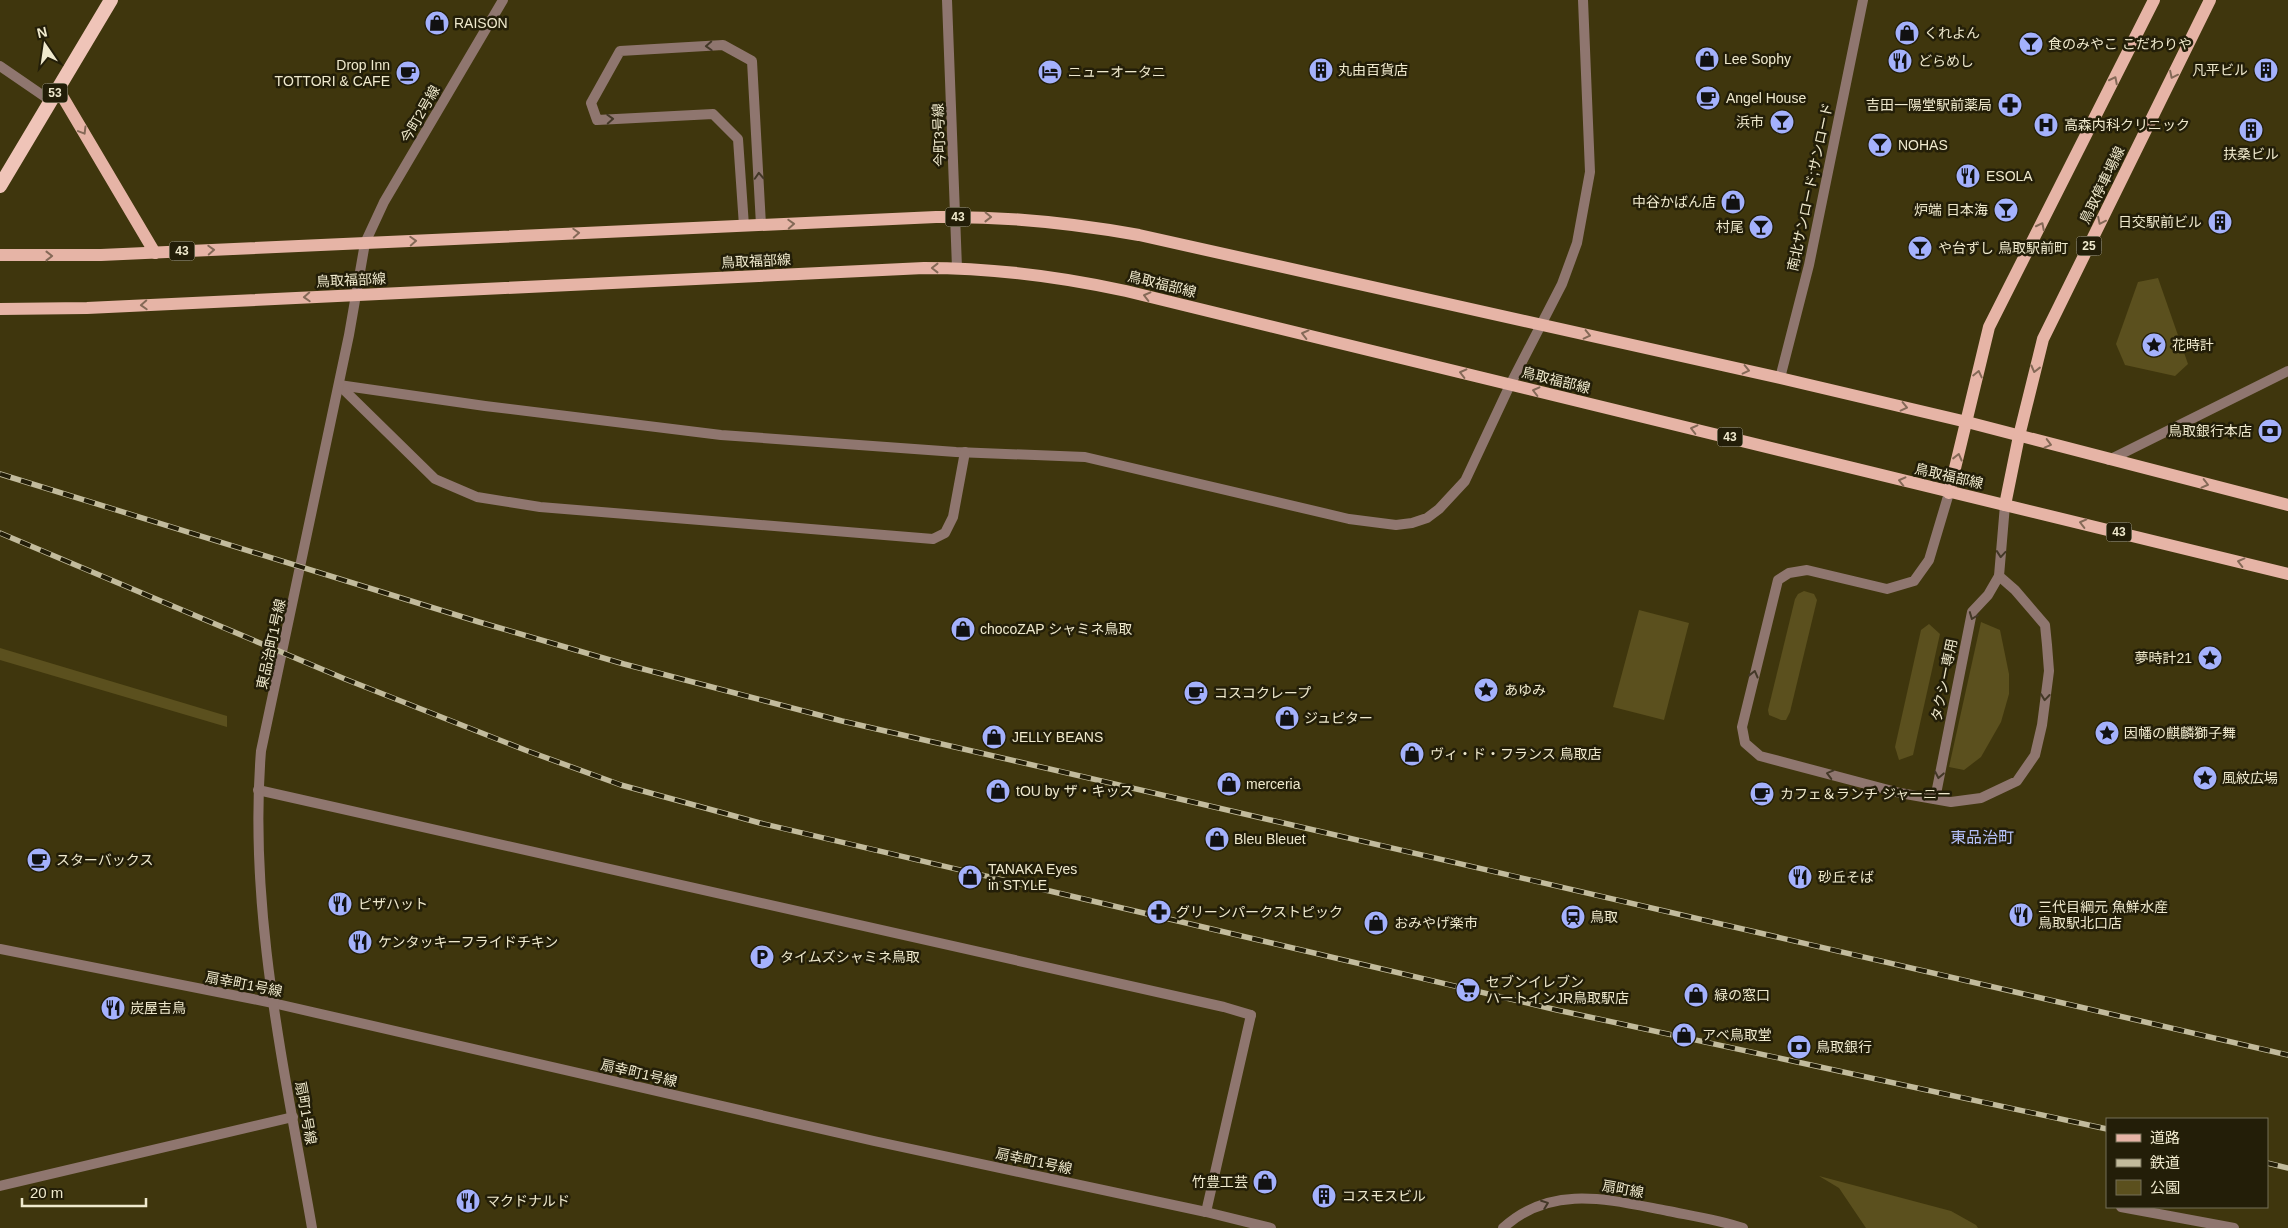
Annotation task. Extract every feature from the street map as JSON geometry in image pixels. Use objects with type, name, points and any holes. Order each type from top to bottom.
[{"type":"highway","name":"53","points":[[0,186],[111,0]]},
{"type":"main road","points":[[1950,492],[1989,327],[2154,0]]},
{"type":"main road","name":"鳥取停車場線","points":[[2005,505],[2019,436],[2043,339],[2210,0]]},
{"type":"main road","points":[[54,95],[155,252]]},
{"type":"main road","name":"43","points":[[0,255],[155,252],[955,217],[1047,221],[1130,234],[1780,378],[1967,422],[2288,505]]},
{"type":"main road","name":"鳥取福部線","points":[[0,309],[87,308],[891,270],[957,268],[1034,274],[1118,289],[2288,574]]},
{"type":"street","name":"今町2号線","points":[[356,295],[365,243],[384,202],[503,0]]},
{"type":"street","name":"今町3号線","points":[[948,0],[957,268]]},
{"type":"street","points":[[339,385],[485,406],[721,435],[965,452],[1085,457],[1365,522],[1396,525],[1412,523],[1427,518],[1440,509],[1465,481],[1510,384],[1562,284],[1578,243],[1590,172],[1583,0]]},
{"type":"street","name":"南北サンロード;サンロード","points":[[1780,378],[1809,265],[1863,0]]},
{"type":"street","points":[[744,226],[738,139],[713,114],[597,120],[591,103],[620,51],[723,45],[752,61],[761,225]]},
{"type":"street","points":[[0,66],[54,95]]},
{"type":"street","name":"東品治町1号線","points":[[273,1003],[261,904],[258,790],[262,752],[356,295]]},
{"type":"street","points":[[2109,460],[2288,371]]},
{"type":"street","points":[[339,385],[435,479],[477,497],[540,507],[932,539],[945,533],[953,517],[965,452]]},
{"type":"street","points":[[1950,492],[1930,560],[1914,581],[1887,589],[1807,570],[1789,573],[1778,580],[1742,727],[1745,744],[1760,756],[1900,793],[1951,802],[1981,798],[2017,781],[2035,755],[2042,726],[2049,671],[2045,625],[2015,590],[1999,576],[2005,505]]},
{"type":"street","name":"タクシー専用","points":[[1934,799],[1972,612],[1988,595],[1999,576]]},
{"type":"street","points":[[258,790],[1224,1007],[1250,1015],[1206,1212]]},
{"type":"street","name":"扇幸町1号線","points":[[0,949],[273,1003],[874,1141],[1206,1212],[1271,1228]]},
{"type":"street","name":"扇町1号線","points":[[273,1003],[312,1228]]},
{"type":"street","points":[[0,1186],[293,1117]]},
{"type":"street","name":"扇町線","points":[[1503,1228],[1527,1211],[1554,1201],[1583,1197],[1615,1201],[1743,1228]]},
{"type":"street","points":[[2126,1208],[2234,1228]]},
{"type":"green space","points":[[2158,278],[2188,364],[2175,376],[2125,365],[2116,344],[2138,282]]},
{"type":"green space","points":[[1804,591],[1814,594],[1817,600],[1790,712],[1786,720],[1781,720],[1769,715],[1768,710],[1795,599],[1798,594]]},
{"type":"green space","points":[[1639,610],[1689,623],[1664,720],[1613,707]]},
{"type":"green space","points":[[1981,622],[2000,630],[2009,674],[2009,694],[2001,722],[1981,757],[1964,770],[1949,767]]},
{"type":"green space","points":[[1929,624],[1940,634],[1913,755],[1899,760],[1895,747],[1921,630]]},
{"type":"green space","points":[[0,648],[227,716],[227,727],[0,660]]},
{"type":"green space","points":[[1819,1176],[1951,1211],[1978,1228],[1866,1228],[1839,1188]]},
{"type":"railway","points":[[0,474],[479,622],[624,664],[842,721],[2288,1055]]},
{"type":"railway","points":[[0,533],[345,679],[525,750],[621,785],[760,823],[1557,1010],[2106,1129]]},
{"type":"railway","points":[[2268,1163],[2288,1168]]},
{"type":"place","name":"RAISON","points":[[437,23]]},
{"type":"place","name":"くれよん","points":[[1907,33]]},
{"type":"place","name":"食のみやこ こだわりや","points":[[2031,44]]},
{"type":"place","name":"Lee Sophy","points":[[1707,59]]},
{"type":"place","name":"どらめし","points":[[1900,61]]},
{"type":"place","name":"丸由百貨店","points":[[1321,70]]},
{"type":"place","name":"凡平ビル","points":[[2266,70]]},
{"type":"place","name":"ニューオータニ","points":[[1050,72]]},
{"type":"place","name":"Drop Inn TOTTORI & CAFE","points":[[408,73]]},
{"type":"place","name":"Angel House","points":[[1708,98]]},
{"type":"place","name":"吉田一陽堂駅前薬局","points":[[2010,105]]},
{"type":"place","name":"浜市","points":[[1782,122]]},
{"type":"place","name":"高森内科クリニック","points":[[2046,125]]},
{"type":"place","name":"扶桑ビル","points":[[2251,130]]},
{"type":"place","name":"NOHAS","points":[[1880,145]]},
{"type":"place","name":"ESOLA","points":[[1968,176]]},
{"type":"place","name":"中谷かばん店","points":[[1733,202]]},
{"type":"place","name":"炉端 日本海","points":[[2006,210]]},
{"type":"place","name":"日交駅前ビル","points":[[2220,222]]},
{"type":"place","name":"村尾","points":[[1761,227]]},
{"type":"place","name":"や台ずし 鳥取駅前町","points":[[1920,248]]},
{"type":"place","name":"花時計","points":[[2154,345]]},
{"type":"place","name":"鳥取銀行本店","points":[[2270,431]]},
{"type":"place","name":"chocoZAP シャミネ鳥取","points":[[963,629]]},
{"type":"place","name":"夢時計21","points":[[2210,658]]},
{"type":"place","name":"あゆみ","points":[[1486,690]]},
{"type":"place","name":"コスコクレープ","points":[[1196,693]]},
{"type":"place","name":"ジュピター","points":[[1287,718]]},
{"type":"place","name":"因幡の麒麟獅子舞","points":[[2107,733]]},
{"type":"place","name":"JELLY BEANS","points":[[994,737]]},
{"type":"place","name":"ヴィ・ド・フランス 鳥取店","points":[[1412,754]]},
{"type":"place","name":"風紋広場","points":[[2205,778]]},
{"type":"place","name":"merceria","points":[[1229,784]]},
{"type":"place","name":"tOU by ザ・キッス","points":[[998,791]]},
{"type":"place","name":"カフェ＆ランチ ジャーニー","points":[[1762,794]]},
{"type":"place","name":"Bleu Bleuet","points":[[1217,839]]},
{"type":"place","name":"スターバックス","points":[[39,860]]},
{"type":"place","name":"TANAKA Eyes in STYLE","points":[[970,877]]},
{"type":"place","name":"砂丘そば","points":[[1800,877]]},
{"type":"place","name":"ピザハット","points":[[340,904]]},
{"type":"place","name":"グリーンパークストピック","points":[[1159,912]]},
{"type":"place","name":"三代目綱元 魚鮮水産 鳥取駅北口店","points":[[2021,915]]},
{"type":"place","name":"鳥取","points":[[1573,917]]},
{"type":"place","name":"おみやげ楽市","points":[[1376,923]]},
{"type":"place","name":"ケンタッキーフライドチキン","points":[[360,942]]},
{"type":"place","name":"タイムズシャミネ鳥取","points":[[762,957]]},
{"type":"place","name":"セブンイレブン ハートインJR鳥取駅店","points":[[1468,990]]},
{"type":"place","name":"緑の窓口","points":[[1696,995]]},
{"type":"place","name":"炭屋吉鳥","points":[[113,1008]]},
{"type":"place","name":"アベ鳥取堂","points":[[1684,1035]]},
{"type":"place","name":"鳥取銀行","points":[[1799,1047]]},
{"type":"place","name":"竹豊工芸","points":[[1265,1182]]},
{"type":"place","name":"コスモスビル","points":[[1324,1196]]},
{"type":"place","name":"マクドナルド","points":[[468,1201]]},
{"type":"district","name":"東品治町","points":[[1982,837]]}]
